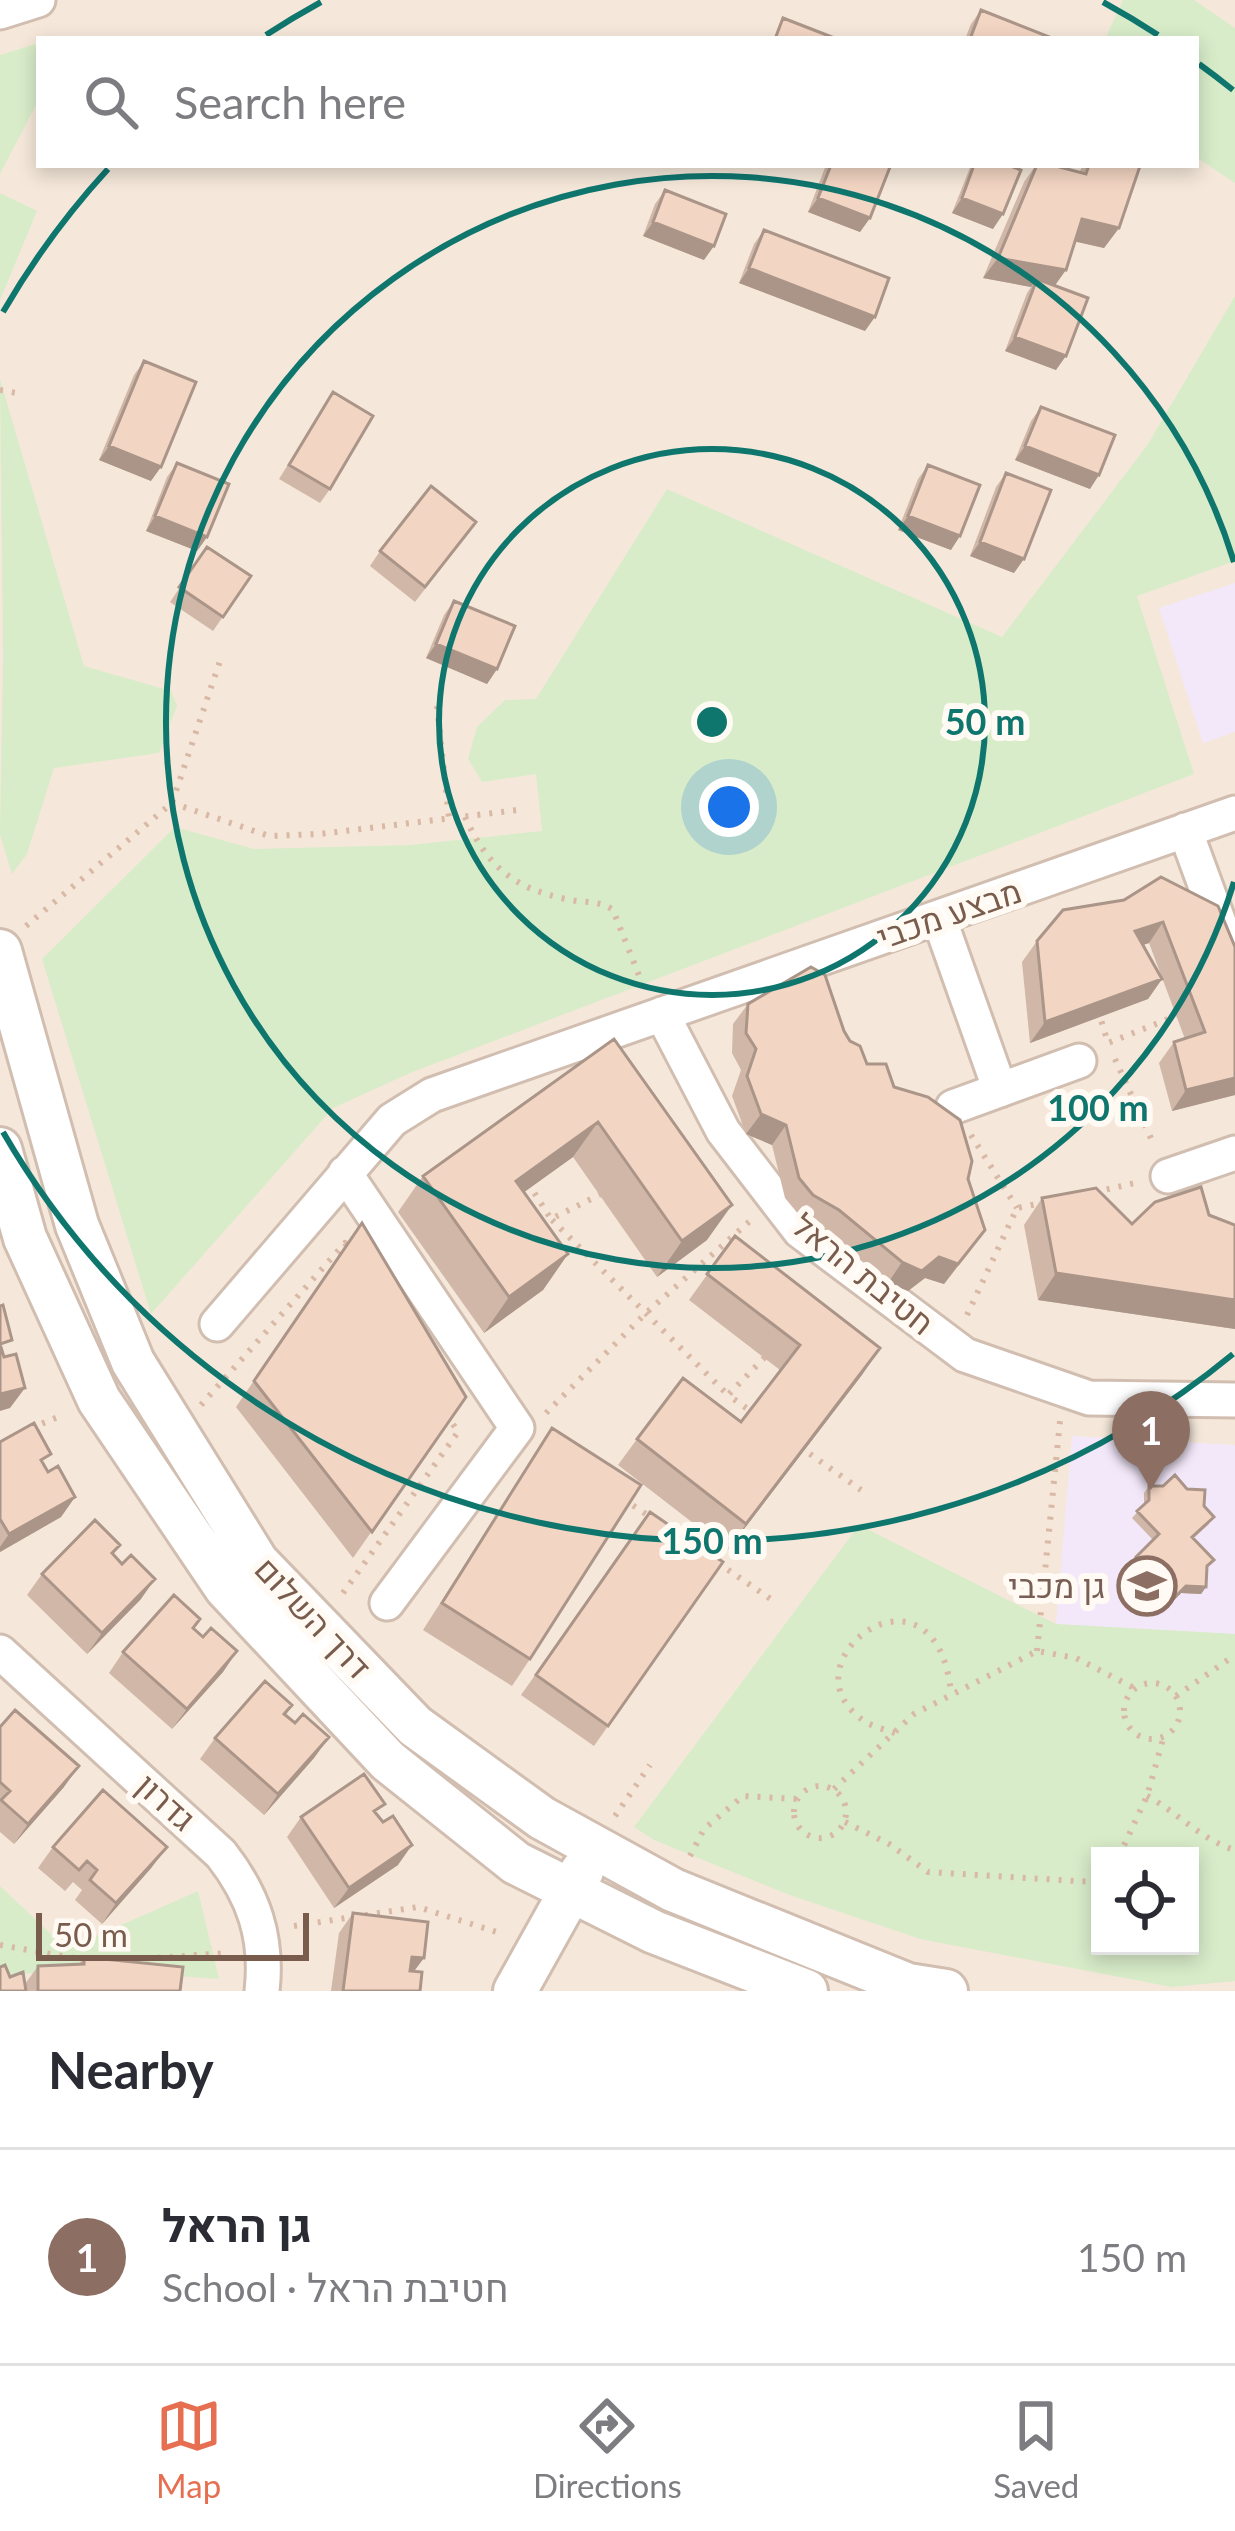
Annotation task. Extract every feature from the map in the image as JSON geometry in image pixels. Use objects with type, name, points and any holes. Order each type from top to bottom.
[{"type":"street","points":[[0,12],[38,0]]},
{"type":"street","name":"מבצע מכבי","points":[[659,1015],[1235,813]]},
{"type":"street","points":[[1185,830],[1235,966]]},
{"type":"street","points":[[939,918],[1000,1090]]},
{"type":"street","name":"דרך השלום","points":[[9,941],[77,1225],[134,1362],[256,1562],[416,1726],[542,1818],[602,1836],[694,1898],[908,1985],[946,1991]]},
{"type":"street","points":[[217,1324],[392,1120],[432,1095],[659,1015]]},
{"type":"street","name":"חטיבת הראל","points":[[659,1015],[723,1132],[800,1231],[965,1355],[1088,1398],[1235,1400]]},
{"type":"street","points":[[953,1107],[1094,1052]]},
{"type":"street","name":"דרך השלום","points":[[0,1149],[26,1238],[99,1400],[226,1588],[388,1761],[516,1863],[654,1932],[806,1991]]},
{"type":"street","points":[[1168,1176],[1235,1153]]},
{"type":"street","points":[[345,1172],[517,1428],[387,1603]]},
{"type":"street","name":"גדרון","points":[[0,1652],[221,1854],[249,1895],[262,1941],[262,1991]]},
{"type":"street","points":[[515,1991],[602,1836]]},
{"type":"path","points":[[0,390],[22,394]]},
{"type":"path","points":[[9,941],[172,803],[221,658]]},
{"type":"path","points":[[436,706],[449,818]]},
{"type":"path","points":[[172,803],[268,836],[518,810]]},
{"type":"path","points":[[465,817],[481,851],[503,873],[529,889],[605,904],[613,910],[659,1015]]},
{"type":"path","points":[[1082,1194],[1168,1176],[1094,1052],[1095,1001]]},
{"type":"path","points":[[1094,1052],[1193,1010]]},
{"type":"path","points":[[953,1107],[1017,1208]]},
{"type":"path","points":[[526,1180],[551,1219],[728,1395],[766,1422]]},
{"type":"path","points":[[551,1219],[608,1190]]},
{"type":"path","points":[[536,1424],[646,1313],[775,1198]]},
{"type":"path","points":[[1017,1208],[1060,1199]]},
{"type":"path","points":[[953,1346],[1017,1208]]},
{"type":"path","points":[[195,1412],[345,1243],[356,1262]]},
{"type":"path","points":[[728,1395],[774,1348]]},
{"type":"path","points":[[1037,1651],[1063,1389]]},
{"type":"path","points":[[337,1601],[458,1432],[436,1394]]},
{"type":"path","points":[[20,1433],[99,1400]]},
{"type":"path","points":[[785,1436],[861,1490]]},
{"type":"path","points":[[612,1492],[652,1518]]},
{"type":"path","points":[[705,1554],[775,1602]]},
{"type":"path","points":[[895,1733],[860,1718],[838,1677],[847,1647],[871,1625],[910,1624],[935,1639],[948,1666],[951,1693]]},
{"type":"path","points":[[834,1790],[914,1714],[1037,1651],[1076,1658],[1136,1689]]},
{"type":"path","points":[[1176,1696],[1235,1655]]},
{"type":"path","points":[[1123,1847],[1147,1796],[1164,1736],[1177,1723],[1180,1705],[1176,1696],[1154,1682],[1136,1689],[1125,1711],[1131,1728],[1146,1738],[1164,1736]]},
{"type":"path","points":[[602,1836],[650,1765]]},
{"type":"path","points":[[685,1863],[704,1829],[743,1796],[797,1799],[815,1786],[834,1790],[846,1807],[845,1822],[830,1837],[812,1838],[797,1826],[797,1799]]},
{"type":"path","points":[[1147,1796],[1178,1813],[1206,1837],[1235,1850]]},
{"type":"path","points":[[845,1822],[890,1844],[928,1872],[1091,1882]]},
{"type":"path","points":[[0,1945],[104,1962],[262,1941],[418,1906],[540,1946]]},
{"type":"shaded area","points":[[0,0],[1235,0],[1235,1991],[0,1991]]},
{"type":"shaded area","points":[[1235,583],[1235,732],[1203,743],[1159,608]]},
{"type":"shaded area","points":[[1072,1436],[1235,1445],[1235,1634],[1056,1624]]},
{"type":"green space","points":[[1123,0],[1194,0],[1235,28],[1235,183],[1199,159],[1199,36],[1106,36]]},
{"type":"green space","points":[[36,44],[36,105],[0,174],[0,55]]},
{"type":"green space","points":[[0,193],[37,211],[0,300]]},
{"type":"green space","points":[[1235,296],[1235,561],[1137,596],[1194,774],[410,1073],[333,1108],[151,1314],[42,959],[175,827],[254,849],[410,845],[542,831],[536,774],[482,782],[468,759],[477,727],[505,700],[536,699],[667,489],[1002,637],[1148,444]]},
{"type":"green space","points":[[0,379],[84,666],[171,691],[177,706],[159,753],[54,768],[27,854],[12,874],[0,835]]},
{"type":"green space","points":[[859,1525],[1056,1624],[1235,1634],[1235,1981],[1172,1987],[920,1939],[787,1894],[654,1840],[634,1827]]},
{"type":"green space","points":[[0,1886],[67,1949],[198,1891],[219,1979],[95,1970],[0,1975]]},
{"type":"building","points":[[981,10],[1047,36],[971,36]]},
{"type":"building","points":[[783,18],[829,36],[776,36]]},
{"type":"building","points":[[830,168],[890,168],[870,218],[818,198]]},
{"type":"building","points":[[973,168],[1021,170],[1003,214],[962,198]]},
{"type":"building","points":[[1036,168],[1086,174],[1088,168],[1139,168],[1119,228],[1082,219],[1066,270],[998,258]]},
{"type":"building","points":[[665,190],[726,214],[714,246],[653,222]]},
{"type":"building","points":[[764,230],[889,278],[875,317],[749,268]]},
{"type":"building","points":[[1037,279],[1088,298],[1066,356],[1015,337]]},
{"type":"building","points":[[144,361],[196,382],[161,467],[109,446]]},
{"type":"building","points":[[333,392],[373,416],[330,489],[289,465]]},
{"type":"building","points":[[1041,407],[1115,435],[1099,475],[1025,446]]},
{"type":"building","points":[[177,463],[229,484],[207,537],[155,516]]},
{"type":"building","points":[[928,465],[980,485],[960,536],[908,516]]},
{"type":"building","points":[[1006,473],[1051,490],[1024,559],[980,542]]},
{"type":"building","points":[[431,486],[476,522],[425,587],[380,551]]},
{"type":"building","points":[[207,547],[251,576],[223,617],[179,587]]},
{"type":"building","points":[[454,601],[515,626],[497,669],[436,644]]},
{"type":"building","points":[[1161,877],[1218,906],[1235,947],[1235,1078],[1186,1090],[1174,1042],[1205,1032],[1163,922],[1135,931],[1162,979],[1045,1022],[1037,941],[1063,910],[1124,900]]},
{"type":"building","points":[[811,967],[825,975],[844,1031],[860,1046],[867,1064],[886,1064],[894,1087],[928,1097],[960,1120],[972,1161],[968,1179],[985,1230],[958,1264],[939,1257],[922,1271],[902,1262],[839,1210],[813,1195],[799,1178],[786,1125],[761,1114],[747,1076],[756,1049],[746,1033],[748,1004]]},
{"type":"building","points":[[614,1039],[732,1205],[682,1241],[598,1122],[516,1181],[568,1254],[509,1297],[423,1176]]},
{"type":"building","points":[[1201,1187],[1209,1215],[1235,1225],[1235,1300],[1056,1273],[1042,1198],[1096,1188],[1132,1224],[1155,1202]]},
{"type":"building","points":[[362,1223],[466,1397],[372,1532],[254,1381]]},
{"type":"building","points":[[735,1236],[880,1348],[746,1524],[637,1439],[683,1378],[741,1422],[800,1345],[707,1274]]},
{"type":"building","points":[[3,1305],[12,1340],[0,1344],[0,1306]]},
{"type":"building","points":[[0,1344],[4,1357],[16,1354],[25,1388],[0,1394]]},
{"type":"building","points":[[34,1423],[51,1454],[41,1460],[48,1472],[58,1466],[75,1497],[9,1534],[0,1519],[0,1442]]},
{"type":"building","points":[[552,1428],[641,1485],[530,1659],[442,1603]]},
{"type":"building","points":[[1175,1475],[1187,1489],[1205,1490],[1204,1506],[1214,1517],[1192,1537],[1214,1560],[1207,1566],[1206,1587],[1186,1586],[1174,1598],[1163,1586],[1147,1586],[1147,1569],[1136,1557],[1159,1534],[1137,1511],[1149,1500],[1149,1486],[1163,1486]]},
{"type":"building","points":[[650,1512],[723,1562],[608,1726],[536,1675]]},
{"type":"building","points":[[95,1520],[120,1545],[112,1553],[122,1564],[131,1555],[155,1579],[102,1633],[42,1574]]},
{"type":"building","points":[[174,1595],[200,1619],[193,1628],[203,1637],[211,1628],[237,1651],[187,1709],[123,1652]]},
{"type":"building","points":[[265,1681],[292,1705],[284,1714],[295,1723],[303,1714],[329,1737],[278,1794],[215,1738]]},
{"type":"building","points":[[15,1710],[79,1766],[28,1824],[1,1800],[10,1791],[0,1782],[0,1727]]},
{"type":"building","points":[[364,1774],[385,1804],[374,1811],[383,1822],[393,1816],[412,1845],[349,1888],[301,1817]]},
{"type":"building","points":[[103,1790],[167,1847],[116,1903],[90,1880],[97,1870],[87,1861],[79,1870],[53,1847]]},
{"type":"building","points":[[353,1913],[428,1922],[424,1958],[412,1957],[410,1971],[422,1972],[420,1991],[343,1991]]},
{"type":"building","points":[[84,1957],[183,1967],[180,1991],[38,1991],[38,1966],[84,1964]]},
{"type":"building","points":[[5,1965],[10,1977],[23,1972],[26,1991],[0,1991],[0,1967]]},
{"type":"place","name":"גן הראל","points":[[1151,1490]]},
{"type":"place","name":"גן מכבי","points":[[1147,1586]]}]
